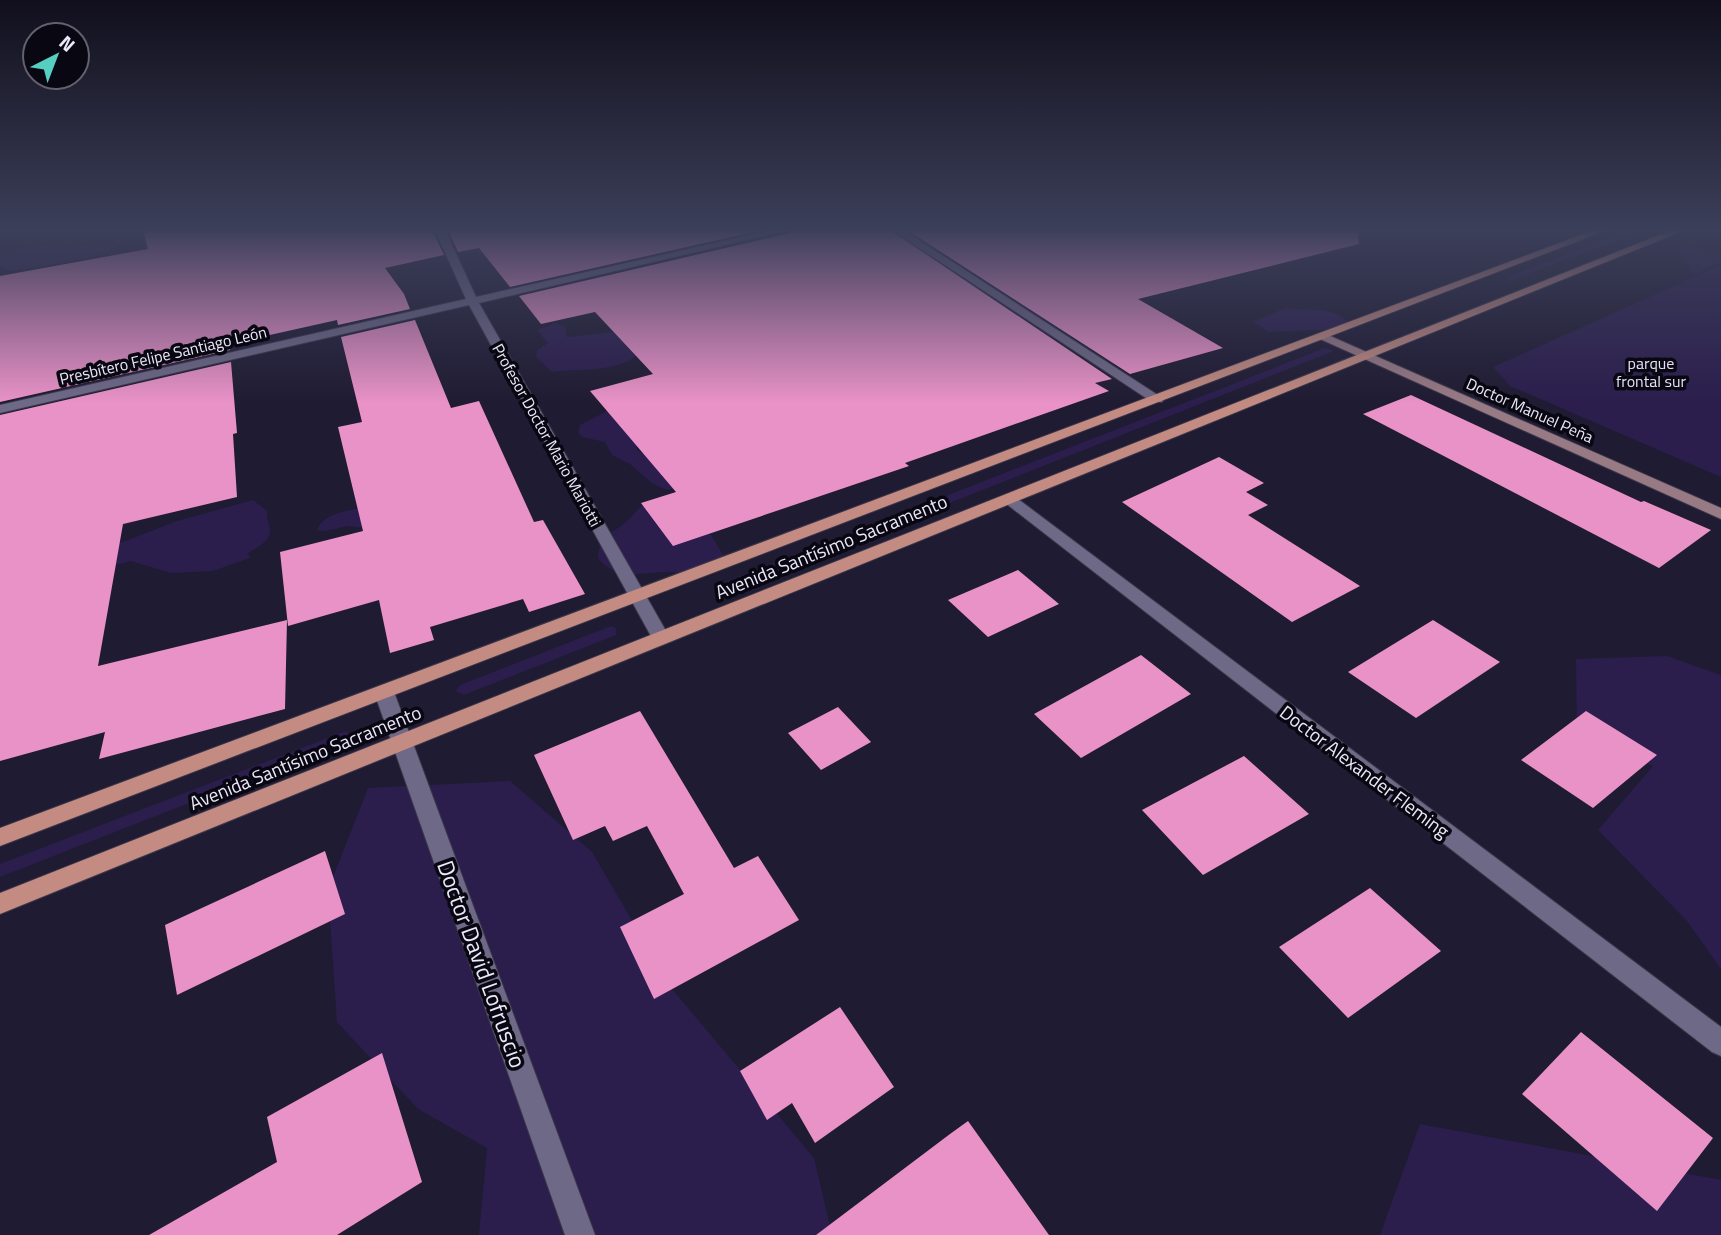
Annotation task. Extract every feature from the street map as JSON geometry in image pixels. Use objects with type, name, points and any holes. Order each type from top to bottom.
[{"type":"main road","name":"Avenida Santísimo Sacramento","points":[[0,837],[1452,288]]},
{"type":"main road","name":"Avenida Santísimo Sacramento","points":[[0,905],[1536,288]]},
{"type":"street","name":"Profesor Doctor Mario Mariotti","points":[[466,288],[661,638]]},
{"type":"street","name":"Presbítero Felipe Santiago León","points":[[0,409],[531,288]]},
{"type":"street","points":[[986,288],[1157,399]]},
{"type":"street","name":"Doctor Manuel Peña","points":[[1324,337],[1721,514]]},
{"type":"street","name":"Doctor Alexander Fleming","points":[[1009,499],[1721,1043]]},
{"type":"street","name":"Doctor David Lofruscio","points":[[384,692],[580,1235]]},
{"type":"green space","name":"parque frontal sur","points":[[1670,288],[1721,288],[1721,477],[1510,386],[1493,367]]},
{"type":"green space","points":[[1285,308],[1327,311],[1342,317],[1348,323],[1338,329],[1269,332],[1253,322]]},
{"type":"green space","points":[[556,323],[565,327],[567,337],[613,332],[643,350],[634,358],[612,366],[552,372],[536,357],[537,350],[548,343],[537,330]]},
{"type":"green space","points":[[1325,348],[1334,351],[727,591],[720,587],[722,583]]},
{"type":"green space","points":[[607,411],[636,440],[637,450],[647,456],[676,488],[667,490],[653,484],[630,464],[612,455],[605,442],[582,437],[578,433],[580,425]]},
{"type":"green space","points":[[253,500],[268,512],[270,531],[265,541],[248,553],[250,558],[213,571],[171,573],[131,561],[0,595],[0,518],[165,512],[119,527],[111,543],[123,542],[177,521]]},
{"type":"green space","points":[[644,504],[709,532],[723,555],[719,561],[682,573],[629,574],[605,565],[598,558],[604,539]]},
{"type":"green space","points":[[368,507],[366,528],[348,526],[326,531],[317,530],[332,516]]},
{"type":"green space","points":[[611,626],[616,628],[616,635],[464,695],[456,691],[460,685]]},
{"type":"green space","points":[[1667,656],[1721,675],[1721,969],[1687,921],[1598,830],[1653,766],[1577,735],[1576,659]]},
{"type":"green space","points":[[346,731],[351,735],[345,742],[0,877],[0,864]]},
{"type":"green space","points":[[510,781],[592,852],[672,989],[814,1158],[832,1235],[479,1235],[487,1148],[418,1109],[337,1022],[328,890],[368,788]]},
{"type":"green space","points":[[1420,1124],[1721,1180],[1721,1235],[1380,1235]]},
{"type":"building","points":[[0,288],[399,288],[410,309],[338,325],[337,320],[230,344],[230,350],[0,402]]},
{"type":"building","points":[[555,288],[976,288],[1112,379],[1095,383],[1109,391],[905,463],[909,466],[673,546],[641,503],[676,492],[590,391],[653,374],[595,312],[541,324],[519,296]]},
{"type":"building","points":[[996,288],[1184,288],[1138,299],[1223,348],[1130,374]]},
{"type":"building","points":[[415,320],[451,408],[479,401],[534,522],[543,520],[585,594],[529,612],[523,599],[430,627],[434,640],[390,653],[379,600],[288,626],[280,552],[363,531],[338,427],[362,422],[341,337]]},
{"type":"building","points":[[231,362],[237,433],[233,434],[237,497],[123,524],[98,666],[287,620],[285,709],[99,759],[105,732],[0,761],[0,415]]},
{"type":"building","points":[[1411,395],[1641,502],[1711,530],[1659,568],[1363,414]]},
{"type":"building","points":[[1219,457],[1264,483],[1246,492],[1268,505],[1248,515],[1360,586],[1292,622],[1122,502]]},
{"type":"building","points":[[1018,570],[1059,604],[988,637],[948,600]]},
{"type":"building","points":[[1433,620],[1500,662],[1416,718],[1348,672]]},
{"type":"building","points":[[1141,655],[1191,694],[1081,758],[1034,714]]},
{"type":"building","points":[[838,707],[871,742],[821,770],[788,733]]},
{"type":"building","points":[[640,711],[734,868],[758,856],[799,920],[654,999],[620,927],[684,894],[647,826],[613,841],[605,826],[573,840],[534,755]]},
{"type":"building","points":[[1586,711],[1657,755],[1593,808],[1521,760]]},
{"type":"building","points":[[1244,756],[1309,814],[1203,875],[1142,810]]},
{"type":"building","points":[[325,851],[345,914],[177,995],[165,925]]},
{"type":"building","points":[[1370,888],[1441,951],[1348,1018],[1279,947]]},
{"type":"building","points":[[840,1007],[894,1087],[815,1143],[792,1103],[767,1120],[740,1071]]},
{"type":"building","points":[[1581,1032],[1713,1138],[1657,1211],[1522,1094]]},
{"type":"building","points":[[382,1053],[422,1182],[337,1235],[149,1235],[277,1162],[267,1117]]},
{"type":"building","points":[[968,1121],[1049,1235],[816,1235],[950,1134]]}]
